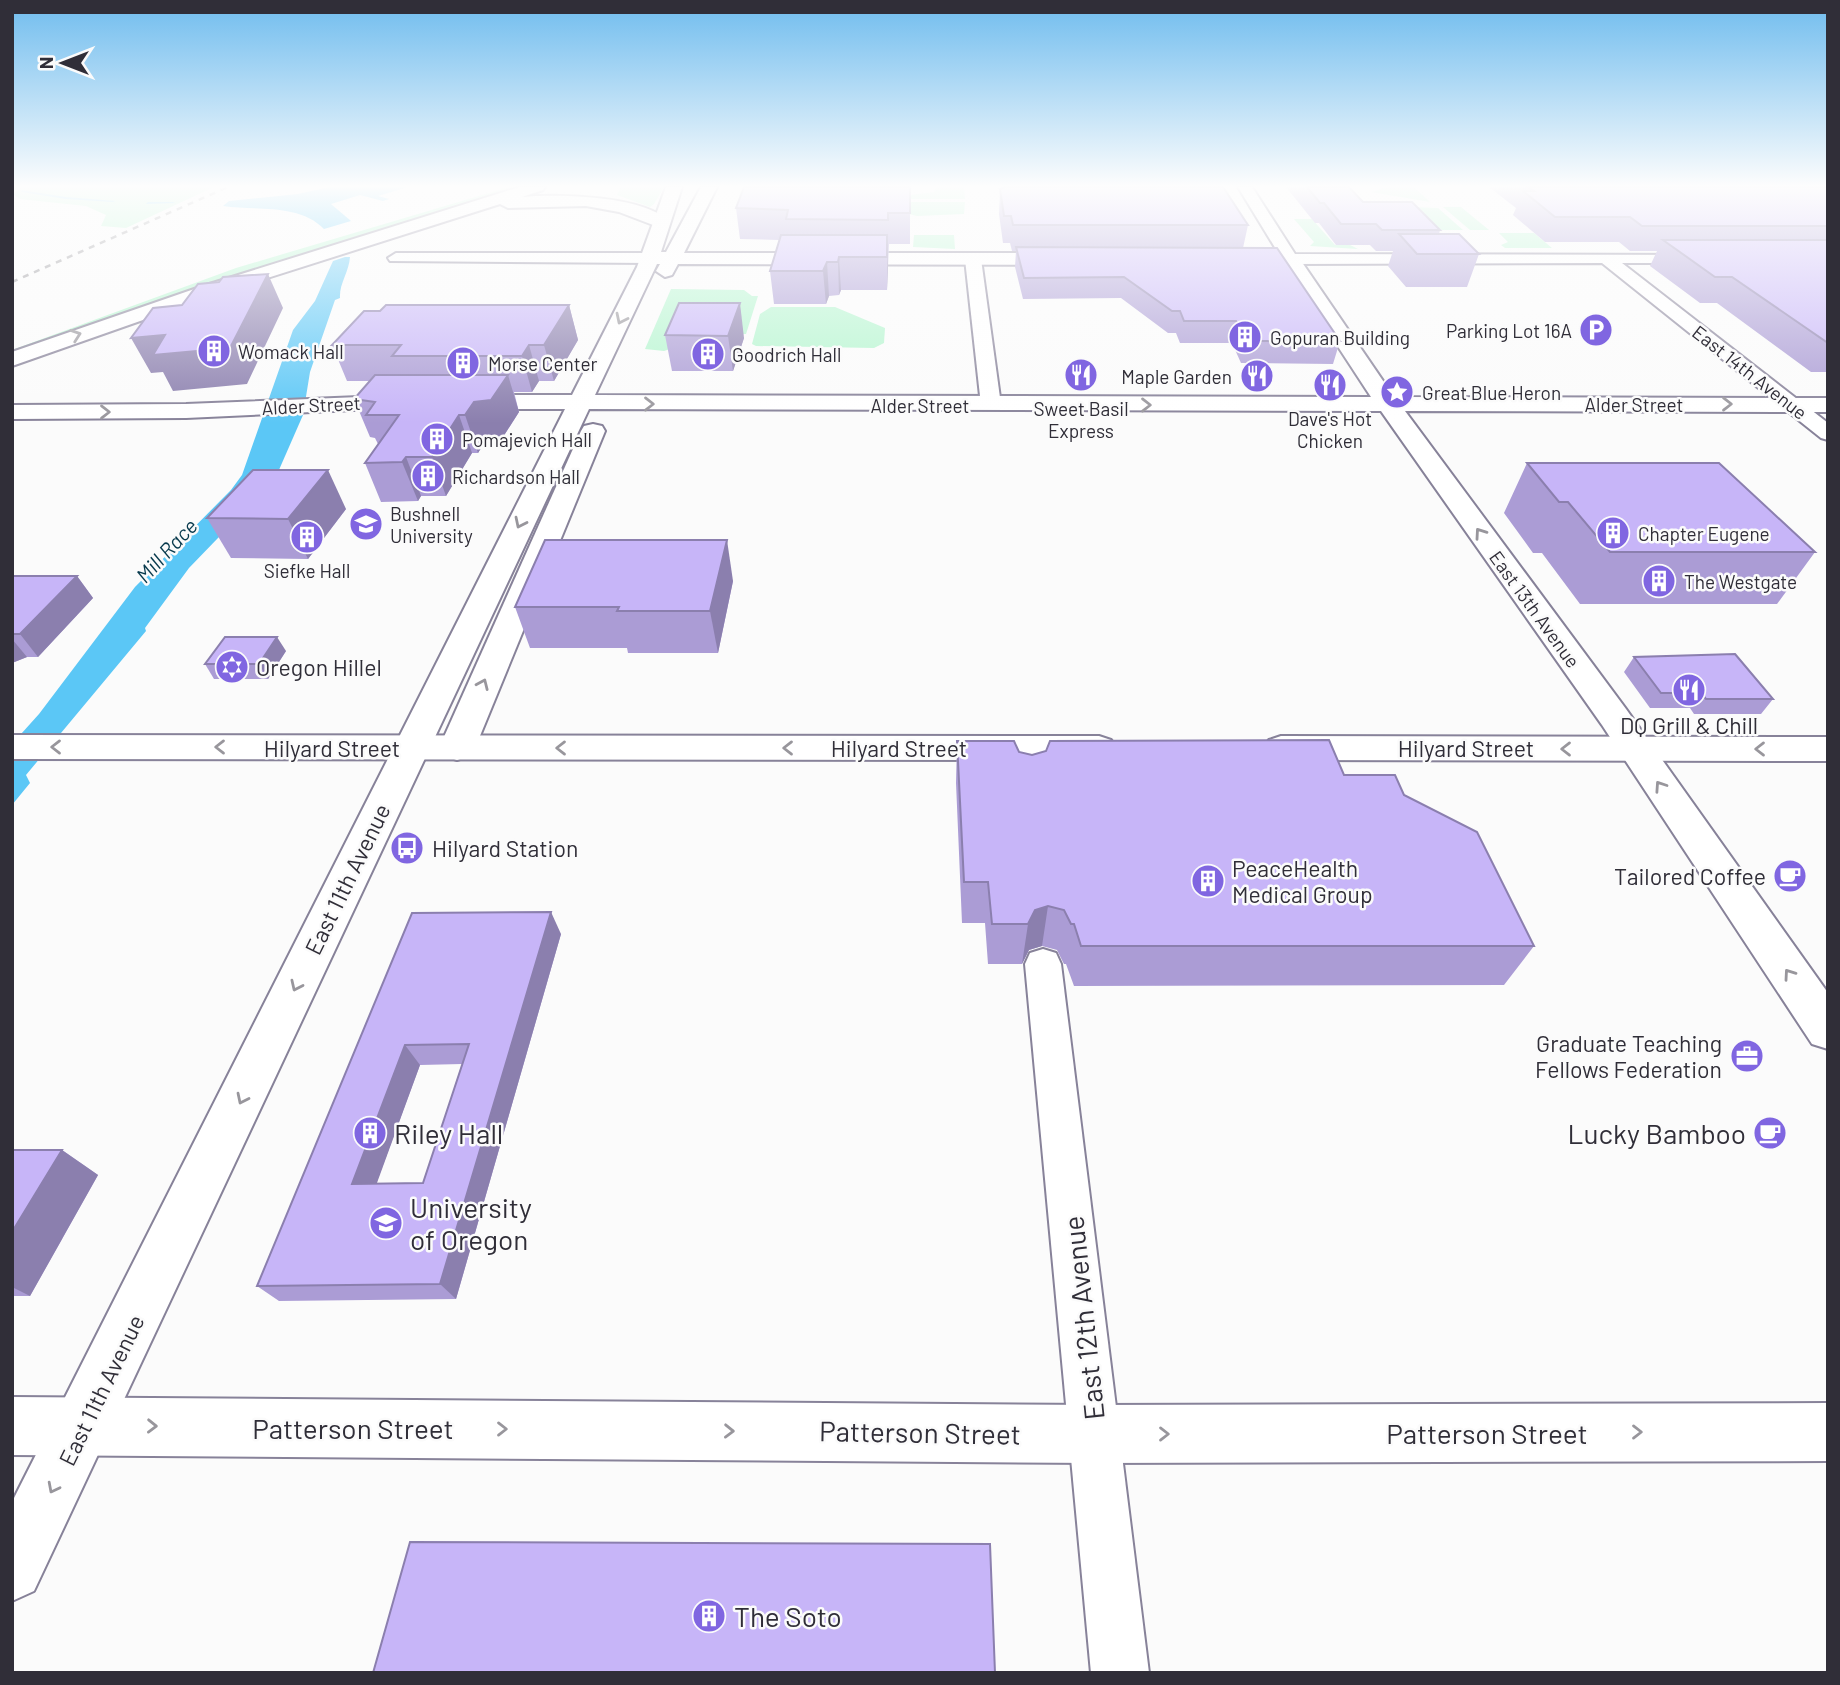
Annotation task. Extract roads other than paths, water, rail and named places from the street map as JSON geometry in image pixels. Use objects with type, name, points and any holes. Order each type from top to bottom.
[{"type":"main road","points":[[173,283],[231,266]]},
{"type":"main road","points":[[12,359],[162,306],[289,266]]},
{"type":"main road","name":"East 11th Avenue","points":[[12,1569],[411,748],[592,403],[657,266]]},
{"type":"main road","name":"East 13th Avenue","points":[[1295,266],[1389,404],[1634,749],[1828,1030]]},
{"type":"main road","points":[[12,341],[64,321]]},
{"type":"main road","name":"Alder Street","points":[[12,412],[114,412],[439,402],[1828,405]]},
{"type":"main road","name":"East 11th Avenue","points":[[457,748],[592,403]]},
{"type":"main road","name":"Hilyard Street","points":[[12,747],[457,748],[1027,760],[1125,748]]},
{"type":"main road","name":"Hilyard Street","points":[[1249,748],[1828,749]]},
{"type":"main road","name":"Patterson Street","points":[[12,1426],[1096,1434],[1828,1432]]},
{"type":"street","points":[[974,266],[991,405]]},
{"type":"street","name":"East 14th Avenue","points":[[1616,266],[1828,434]]},
{"type":"street","name":"East 12th Avenue","points":[[1043,964],[1120,1673]]},
{"type":"water","points":[[331,266],[348,266],[340,298],[335,300],[310,372],[303,415],[275,479],[189,568],[145,628],[146,631],[26,775],[30,783],[12,805],[12,744],[39,714],[135,587],[231,490],[242,475],[293,330],[315,301]]},
{"type":"railway","points":[[12,282],[49,266]]},
{"type":"place","name":"Parking Lot 16A","points":[[1596,330]]},
{"type":"place","name":"Gopuran Building","points":[[1245,337]]},
{"type":"place","name":"Womack Hall","points":[[214,351]]},
{"type":"place","name":"Goodrich Hall","points":[[708,354]]},
{"type":"place","name":"Morse Center","points":[[463,363]]},
{"type":"place","name":"Sweet Basil Express","points":[[1081,375]]},
{"type":"place","name":"Maple Garden","points":[[1257,376]]},
{"type":"place","name":"Dave's Hot Chicken","points":[[1330,385]]},
{"type":"place","name":"Great Blue Heron","points":[[1397,392]]},
{"type":"place","name":"Pomajevich Hall","points":[[437,439]]},
{"type":"place","name":"Richardson Hall","points":[[428,476]]},
{"type":"place","name":"Bushnell University","points":[[366,524]]},
{"type":"place","name":"Chapter Eugene","points":[[1613,533]]},
{"type":"place","name":"Siefke Hall","points":[[307,537]]},
{"type":"place","name":"The Westgate","points":[[1659,581]]},
{"type":"place","name":"Oregon Hillel","points":[[232,667]]},
{"type":"place","name":"DQ Grill & Chill","points":[[1689,690]]},
{"type":"place","name":"Hilyard Station","points":[[407,848]]},
{"type":"place","name":"Tailored Coffee","points":[[1790,876]]},
{"type":"place","name":"PeaceHealth Medical Group","points":[[1208,881]]},
{"type":"place","name":"Graduate Teaching Fellows Federation","points":[[1747,1056]]},
{"type":"place","name":"Riley Hall","points":[[370,1133]]},
{"type":"place","name":"Lucky Bamboo","points":[[1770,1133]]},
{"type":"place","name":"University of Oregon","points":[[386,1223]]},
{"type":"place","name":"The Soto","points":[[709,1616]]},
{"type":"water label","name":"Mill Race","points":[[166,550]]}]
